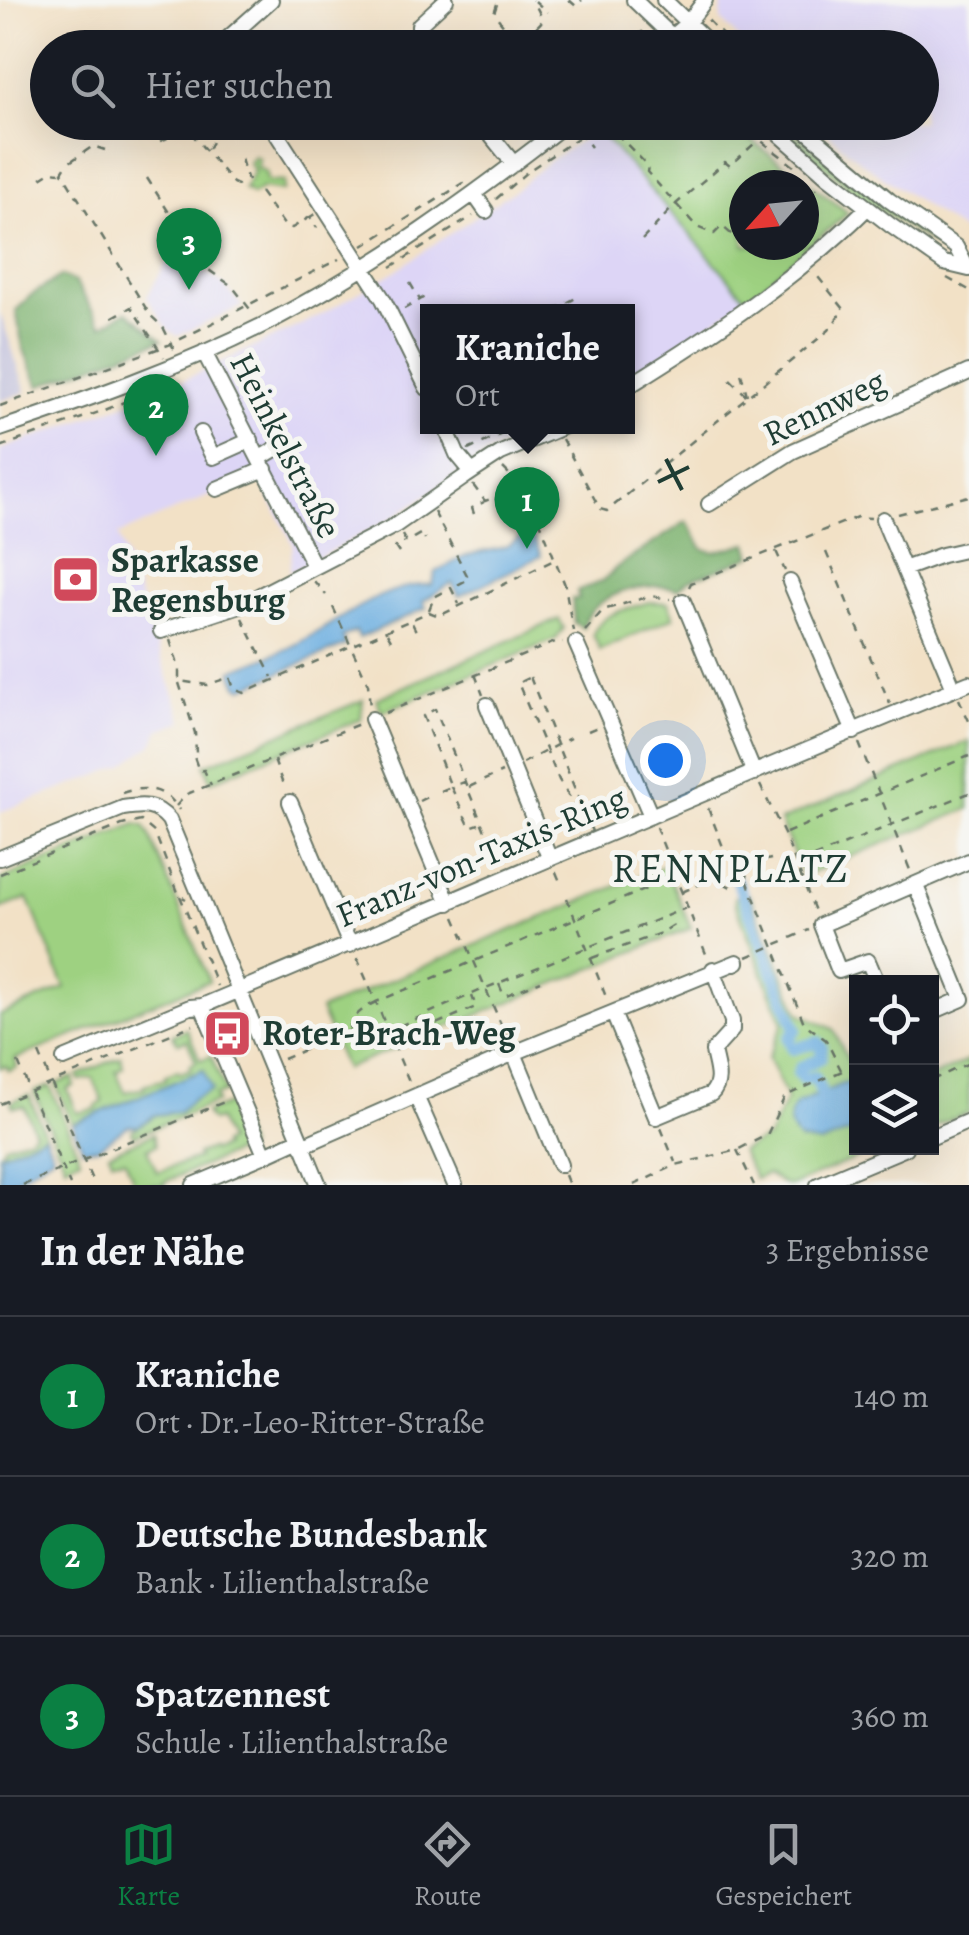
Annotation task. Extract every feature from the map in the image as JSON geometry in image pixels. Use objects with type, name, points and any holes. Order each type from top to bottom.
[{"type":"street","points":[[237,30],[271,0]]},
{"type":"street","points":[[419,30],[419,25],[446,0]]},
{"type":"street","points":[[634,0],[666,30]]},
{"type":"street","points":[[686,30],[704,0]]},
{"type":"street","points":[[656,30],[672,3],[695,30]]},
{"type":"street","points":[[280,140],[392,316],[420,374]]},
{"type":"street","points":[[495,140],[514,164]]},
{"type":"street","points":[[0,429],[175,365],[261,326],[362,267],[474,194],[546,140]]},
{"type":"street","points":[[787,140],[867,208],[944,264],[968,269]]},
{"type":"street","points":[[817,140],[889,200],[956,247],[968,269]]},
{"type":"street","points":[[474,194],[486,211]]},
{"type":"street","points":[[635,381],[707,337],[807,263],[867,208]]},
{"type":"street","name":"Heinkelstraße","points":[[204,352],[263,463],[272,491],[311,568]]},
{"type":"street","name":"Rennweg","points":[[709,504],[794,451],[969,372]]},
{"type":"street","points":[[200,433],[213,457],[251,440]]},
{"type":"street","points":[[448,434],[469,474]]},
{"type":"street","points":[[164,630],[237,608],[396,525],[493,457],[550,434]]},
{"type":"street","points":[[217,489],[263,463],[277,448]]},
{"type":"street","points":[[883,519],[954,689]]},
{"type":"street","points":[[904,569],[969,549]]},
{"type":"street","points":[[790,582],[854,732]]},
{"type":"street","points":[[683,601],[754,773]]},
{"type":"street","points":[[576,642],[651,816]]},
{"type":"street","name":"Franz-von-Taxis-Ring","points":[[238,991],[969,683]]},
{"type":"street","points":[[487,706],[549,857]]},
{"type":"street","points":[[372,719],[449,903]]},
{"type":"street","points":[[290,802],[350,945]]},
{"type":"street","points":[[0,858],[29,839],[123,808],[141,806],[162,811],[319,1185]]},
{"type":"street","points":[[874,975],[868,960],[840,971],[820,924],[969,860]]},
{"type":"street","points":[[916,886],[962,998],[939,1009]]},
{"type":"street","points":[[194,1185],[737,962]]},
{"type":"street","points":[[612,1013],[656,1117],[710,1094],[719,1080],[713,1051],[732,1030],[713,969]]},
{"type":"street","points":[[205,1013],[222,998],[238,991]]},
{"type":"street","points":[[64,1059],[190,1007],[205,1013],[264,1155]]},
{"type":"street","points":[[514,1053],[560,1165]]},
{"type":"street","points":[[416,1096],[455,1185]]},
{"type":"street","points":[[939,1134],[969,1121]]},
{"type":"street","points":[[818,1185],[889,1155]]},
{"type":"path","points":[[534,0],[547,12]]},
{"type":"path","points":[[533,30],[544,20],[534,0]]},
{"type":"path","points":[[569,0],[576,6],[582,0]]},
{"type":"path","points":[[498,4],[494,13],[506,30]]},
{"type":"path","points":[[640,20],[643,30]]},
{"type":"path","points":[[712,24],[718,30]]},
{"type":"path","points":[[197,140],[233,183],[245,188]]},
{"type":"path","points":[[207,151],[213,140]]},
{"type":"path","points":[[585,140],[592,147]]},
{"type":"path","points":[[623,140],[697,226],[714,234],[722,226],[729,232]]},
{"type":"path","points":[[642,240],[676,204],[725,162],[730,166],[757,141]]},
{"type":"path","points":[[62,172],[93,146],[105,150]]},
{"type":"path","points":[[241,159],[248,181]]},
{"type":"path","points":[[41,178],[62,172]]},
{"type":"path","points":[[62,172],[171,344],[175,365]]},
{"type":"path","points":[[0,406],[171,344],[352,252],[476,175]]},
{"type":"path","points":[[147,178],[203,266],[232,286],[261,326]]},
{"type":"path","points":[[260,192],[285,226],[292,228],[310,217]]},
{"type":"path","points":[[563,434],[600,509],[606,512],[829,330],[844,309],[807,263]]},
{"type":"path","points":[[392,316],[422,298],[410,283]]},
{"type":"path","points":[[564,304],[576,298]]},
{"type":"path","points":[[113,316],[131,307],[175,365]]},
{"type":"path","points":[[741,372],[748,396]]},
{"type":"path","points":[[730,379],[748,396]]},
{"type":"path","points":[[458,454],[501,434]]},
{"type":"path","points":[[493,457],[530,494],[565,585],[576,642]]},
{"type":"path","points":[[469,474],[485,502]]},
{"type":"path","points":[[474,514],[472,508],[485,502],[496,498],[498,504]]},
{"type":"path","points":[[429,502],[468,579],[434,597],[429,612]]},
{"type":"path","points":[[396,525],[406,542]]},
{"type":"path","points":[[399,553],[395,547],[422,533],[425,539]]},
{"type":"path","points":[[776,550],[790,582]]},
{"type":"path","points":[[826,552],[894,714]]},
{"type":"path","points":[[178,681],[207,685],[230,677],[234,689],[244,693],[429,612],[439,616],[556,559]]},
{"type":"path","points":[[311,568],[326,594]]},
{"type":"path","points":[[525,574],[530,584]]},
{"type":"path","points":[[504,585],[508,594]]},
{"type":"path","points":[[451,588],[460,617]]},
{"type":"path","points":[[477,598],[482,607]]},
{"type":"path","points":[[237,608],[274,680]]},
{"type":"path","points":[[332,608],[368,684],[372,719]]},
{"type":"path","points":[[410,620],[418,635]]},
{"type":"path","points":[[164,630],[179,668],[178,681],[195,733],[193,754],[199,771],[204,770],[210,784]]},
{"type":"path","points":[[386,631],[394,645]]},
{"type":"path","points":[[475,674],[487,706]]},
{"type":"path","points":[[530,676],[557,744],[594,839],[559,780],[518,683],[530,676]]},
{"type":"path","points":[[954,689],[969,721]]},
{"type":"path","points":[[428,711],[438,712],[484,821],[470,828],[451,787],[425,724],[423,716],[428,711]]},
{"type":"path","points":[[854,732],[916,886]]},
{"type":"path","points":[[546,752],[570,738]]},
{"type":"path","points":[[784,834],[969,756]]},
{"type":"path","points":[[273,759],[290,802]]},
{"type":"path","points":[[754,773],[791,850],[820,924],[755,953]]},
{"type":"path","points":[[441,791],[466,781]]},
{"type":"path","points":[[702,794],[726,854]]},
{"type":"path","points":[[797,864],[969,794]]},
{"type":"path","points":[[651,816],[713,969]]},
{"type":"path","points":[[0,874],[141,821],[154,833],[222,998]]},
{"type":"path","points":[[481,823],[505,878]]},
{"type":"path","points":[[781,854],[791,850]]},
{"type":"path","points":[[717,877],[718,861],[726,854],[737,853],[749,864]]},
{"type":"path","points":[[749,864],[771,858]]},
{"type":"path","points":[[749,864],[747,880],[804,1023],[823,1036],[842,1072]]},
{"type":"path","points":[[717,877],[731,887]]},
{"type":"path","points":[[680,892],[717,877]]},
{"type":"path","points":[[675,878],[356,1011],[351,1030],[369,1040],[498,982],[686,908]]},
{"type":"path","points":[[742,884],[747,880]]},
{"type":"path","points":[[179,895],[206,910]]},
{"type":"path","points":[[567,898],[612,1013]]},
{"type":"path","points":[[449,903],[514,1053]]},
{"type":"path","points":[[591,959],[622,950],[677,923]]},
{"type":"path","points":[[350,945],[416,1096]]},
{"type":"path","points":[[498,982],[504,996],[541,981]]},
{"type":"path","points":[[398,1027],[403,1038],[476,1007],[471,994]]},
{"type":"path","points":[[0,1104],[170,1034],[205,1013]]},
{"type":"path","points":[[270,1064],[351,1030]]},
{"type":"path","points":[[170,1034],[174,1042]]},
{"type":"path","points":[[39,1053],[94,1185]]},
{"type":"path","points":[[18,1062],[70,1185]]},
{"type":"path","points":[[939,1077],[969,1064]]},
{"type":"path","points":[[634,1185],[676,1164],[737,1150],[767,1135],[785,1096],[823,1078],[849,1072]]},
{"type":"path","points":[[74,1073],[77,1081]]},
{"type":"path","points":[[23,1185],[239,1096]]},
{"type":"path","points":[[8,1100],[11,1108]]},
{"type":"path","points":[[656,1117],[676,1164]]},
{"type":"path","points":[[737,1150],[754,1185]]},
{"type":"path","points":[[106,1151],[110,1161]]},
{"type":"path","points":[[40,1178],[43,1185]]},
{"type":"shaded area","points":[[722,0],[969,0],[969,236],[836,140],[939,140],[939,30],[730,30],[721,20]]},
{"type":"shaded area","points":[[582,140],[607,140],[747,299],[635,374],[635,304],[420,304],[420,434],[534,434],[491,451],[391,519],[289,573],[293,544],[258,475],[118,535],[183,721],[159,730],[153,744],[122,766],[0,812],[0,450],[165,389],[317,317],[389,275],[515,190]]},
{"type":"shaded area","points":[[191,254],[201,269],[222,283],[242,306],[178,336],[168,330],[147,297],[165,265],[178,256],[182,260]]},
{"type":"shaded area","points":[[0,312],[26,392],[0,401]]},
{"type":"green space","points":[[607,140],[751,140],[790,170],[729,170],[729,260],[793,260],[747,299]]},
{"type":"green space","points":[[794,140],[802,140],[942,251],[856,194]]},
{"type":"green space","points":[[254,156],[259,159],[257,167],[266,172],[267,181],[284,182],[283,191],[263,188],[252,195],[244,189],[254,171],[249,163]]},
{"type":"green space","points":[[819,191],[848,213],[819,238]]},
{"type":"green space","points":[[61,276],[75,282],[102,326],[127,311],[162,340],[39,386],[23,348],[16,311],[30,296]]},
{"type":"green space","points":[[687,521],[703,549],[714,552],[748,543],[752,556],[687,581],[678,589],[652,586],[622,592],[597,606],[583,628],[574,623],[572,599],[579,599],[577,591],[603,581],[617,567]]},
{"type":"green space","points":[[649,602],[668,603],[674,617],[600,650],[593,634],[602,621],[616,612]]},
{"type":"green space","points":[[559,619],[564,628],[556,639],[382,712],[376,699]]},
{"type":"green space","points":[[363,700],[361,719],[211,781],[205,765]]},
{"type":"green space","points":[[969,741],[969,809],[803,876],[780,821]]},
{"type":"green space","points":[[136,824],[144,826],[149,834],[209,981],[15,1059],[17,1067],[9,1071],[6,1066],[0,1068],[0,1015],[65,988],[28,898],[0,909],[0,880]]},
{"type":"green space","points":[[665,866],[691,928],[345,1069],[320,1010]]},
{"type":"green space","points":[[745,892],[750,896],[799,1013],[833,1029],[849,1062],[849,1155],[864,1155],[793,1185],[785,1185],[767,1174],[755,1179],[741,1151],[768,1137],[787,1098],[768,1058],[783,1023],[735,897]]},
{"type":"green space","points":[[187,1029],[200,1060],[211,1056],[226,1092],[215,1096],[217,1102],[134,1136],[132,1131],[155,1115],[179,1112],[193,1099],[204,1070],[72,1124],[56,1084],[73,1077],[74,1086],[67,1089],[77,1113],[96,1109],[103,1102],[93,1078],[79,1080],[78,1075],[121,1057],[123,1067],[116,1071],[125,1092],[166,1079],[178,1070],[180,1073],[191,1069],[190,1065],[196,1062],[187,1040],[178,1043],[172,1035]]},
{"type":"green space","points":[[969,1060],[969,1112],[939,1124],[939,1074]]},
{"type":"green space","points":[[50,1086],[80,1158],[65,1165],[34,1092]]},
{"type":"green space","points":[[29,1095],[45,1135],[0,1154],[5,1145],[35,1132],[24,1106],[13,1107],[11,1102]]},
{"type":"green space","points":[[230,1103],[248,1147],[164,1182],[165,1185],[128,1185],[134,1182],[125,1159],[112,1160],[109,1153],[153,1134],[156,1145],[147,1149],[157,1172],[223,1147],[227,1141],[218,1119],[211,1121],[205,1113]]},
{"type":"water","points":[[529,527],[541,556],[459,596],[452,583],[423,601],[426,608],[359,638],[356,631],[342,637],[346,645],[243,688],[238,686],[232,671],[291,647],[394,590],[432,585],[436,572],[468,555],[510,545]]},
{"type":"water","points":[[203,1070],[212,1090],[193,1099],[179,1112],[155,1115],[139,1126],[128,1126],[98,1147],[83,1149],[72,1124]]},
{"type":"water","points":[[849,1083],[849,1133],[820,1144],[799,1140],[790,1122],[796,1104]]},
{"type":"water","points":[[45,1135],[53,1155],[12,1182],[0,1184],[0,1154]]},
{"type":"waterway","points":[[737,881],[796,1029],[789,1039],[793,1049],[818,1042],[822,1047],[821,1058],[801,1067],[798,1073],[803,1079],[815,1077],[821,1092]]},
{"type":"place","name":"Spatzennest","points":[[189,290]]},
{"type":"place","name":"Deutsche Bundesbank","points":[[156,456]]},
{"type":"place","name":"Kraniche","points":[[527,549]]},
{"type":"place","name":"Sparkasse Regensburg","points":[[76,580]]},
{"type":"place","name":"Roter-Brach-Weg","points":[[227,1033]]},
{"type":"district","name":"RENNPLATZ","points":[[731,868]]}]
